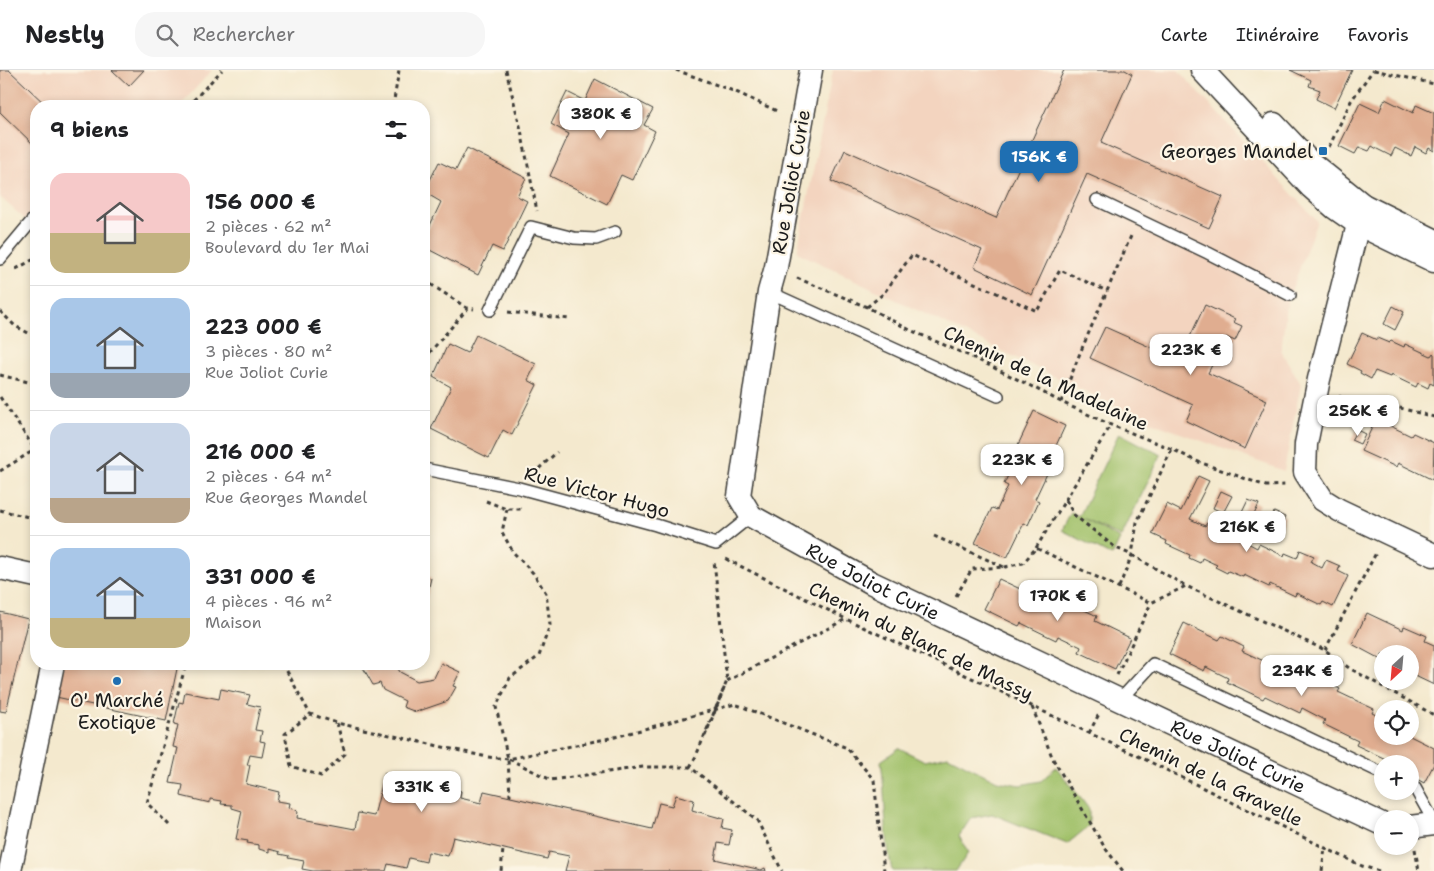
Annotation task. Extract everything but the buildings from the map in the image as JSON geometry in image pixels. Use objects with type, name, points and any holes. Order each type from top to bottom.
[{"type":"street","name":"Rue Joliot Curie","points":[[811,70],[776,267],[769,292],[739,496],[751,516],[787,531],[908,594],[942,617],[1374,820]]},
{"type":"street","points":[[1202,70],[1311,187],[1335,208],[1434,240]]},
{"type":"street","points":[[1224,70],[1361,215],[1434,261]]},
{"type":"street","points":[[1361,215],[1319,379],[1306,444],[1305,472],[1323,500],[1339,510],[1434,555]]},
{"type":"street","points":[[0,568],[30,575]]},
{"type":"street","points":[[10,871],[53,670]]},
{"type":"street","points":[[1419,826],[1434,823]]},
{"type":"lane","points":[[1097,200],[1208,252],[1290,295]]},
{"type":"lane","points":[[0,259],[30,223]]},
{"type":"lane","points":[[490,310],[531,227],[574,238],[596,239],[615,232]]},
{"type":"lane","points":[[769,292],[998,396]]},
{"type":"lane","name":"Rue Victor Hugo","points":[[430,470],[519,488],[656,526],[715,548]]},
{"type":"lane","points":[[715,548],[751,516]]},
{"type":"lane","points":[[1113,698],[1153,664],[1374,769]]},
{"type":"lane","points":[[1419,795],[1434,823]]},
{"type":"path","points":[[194,100],[222,70]]},
{"type":"path","points":[[394,100],[398,70]]},
{"type":"path","points":[[506,70],[521,130],[538,217],[531,227]]},
{"type":"path","points":[[676,70],[736,92],[801,122]]},
{"type":"path","points":[[1322,172],[1328,149],[1351,101],[1373,70],[1434,84]]},
{"type":"path","points":[[1061,402],[1076,361],[1138,220]]},
{"type":"path","points":[[867,307],[883,294],[912,255],[1037,310],[1060,270],[1107,291]]},
{"type":"path","name":"Chemin de la Madelaine","points":[[776,267],[803,281],[867,307],[910,330],[974,358],[1061,402],[1196,461],[1266,486],[1313,484]]},
{"type":"path","points":[[430,284],[468,308]]},
{"type":"path","points":[[0,311],[15,326],[30,335]]},
{"type":"path","points":[[0,375],[30,382]]},
{"type":"path","points":[[1319,379],[1349,404],[1385,404],[1434,418]]},
{"type":"path","points":[[0,397],[30,441]]},
{"type":"path","points":[[942,617],[972,569],[1004,567],[1023,563],[1036,548],[1111,425]]},
{"type":"path","points":[[1118,587],[1132,555],[1137,522],[1172,449]]},
{"type":"path","points":[[0,471],[30,454]]},
{"type":"path","points":[[1066,500],[1074,515],[1116,548],[1186,586],[1326,650],[1349,668],[1434,715]]},
{"type":"path","points":[[506,509],[502,532],[513,552],[533,573],[546,593],[550,625],[539,656],[510,678],[496,707],[508,759],[510,796]]},
{"type":"path","points":[[0,510],[30,518]]},
{"type":"path","points":[[1326,650],[1387,532]]},
{"type":"path","points":[[934,536],[1004,567]]},
{"type":"path","points":[[705,736],[727,681],[715,548]]},
{"type":"path","name":"Chemin du Blanc de Massy","points":[[715,548],[846,619],[1032,707],[1053,760],[1105,848],[1123,871]]},
{"type":"path","points":[[1036,548],[1151,603]]},
{"type":"path","points":[[1113,698],[1151,603],[1186,586]]},
{"type":"path","points":[[727,681],[846,619]]},
{"type":"path","points":[[169,825],[147,802],[184,670]]},
{"type":"path","points":[[286,670],[310,714],[337,723],[487,757],[508,759],[615,737],[735,704],[847,748],[874,780],[884,871]]},
{"type":"path","points":[[690,767],[725,686]]},
{"type":"path","name":"Chemin de la Gravelle","points":[[1032,707],[1136,755],[1362,866],[1379,871]]},
{"type":"path","points":[[310,714],[285,734],[290,766],[321,776],[345,754],[337,723]]},
{"type":"path","points":[[508,759],[551,780],[643,767],[690,767],[757,820],[782,871]]},
{"type":"path","points":[[501,871],[503,848]]},
{"type":"path","points":[[1322,871],[1325,848]]},
{"type":"shaded area","points":[[0,70],[212,70],[185,100],[30,100],[30,224],[0,197]]},
{"type":"shaded area","points":[[833,70],[1178,70],[1317,221],[1287,303],[1281,351],[1301,384],[1284,471],[1145,420],[797,252]]},
{"type":"green space","points":[[1119,433],[1161,455],[1121,537],[1084,519],[1120,539],[1112,556],[1062,530],[1071,513],[1079,517]]},
{"type":"green space","points":[[899,748],[925,761],[948,756],[997,781],[1020,785],[1041,781],[1056,767],[1089,809],[1089,826],[1067,844],[992,814],[971,818],[959,836],[968,853],[956,871],[892,871],[881,761]]},
{"type":"place","name":"Georges Mandel","points":[[1323,151]]},
{"type":"place","name":"O' Marché Exotique","points":[[117,681]]}]
